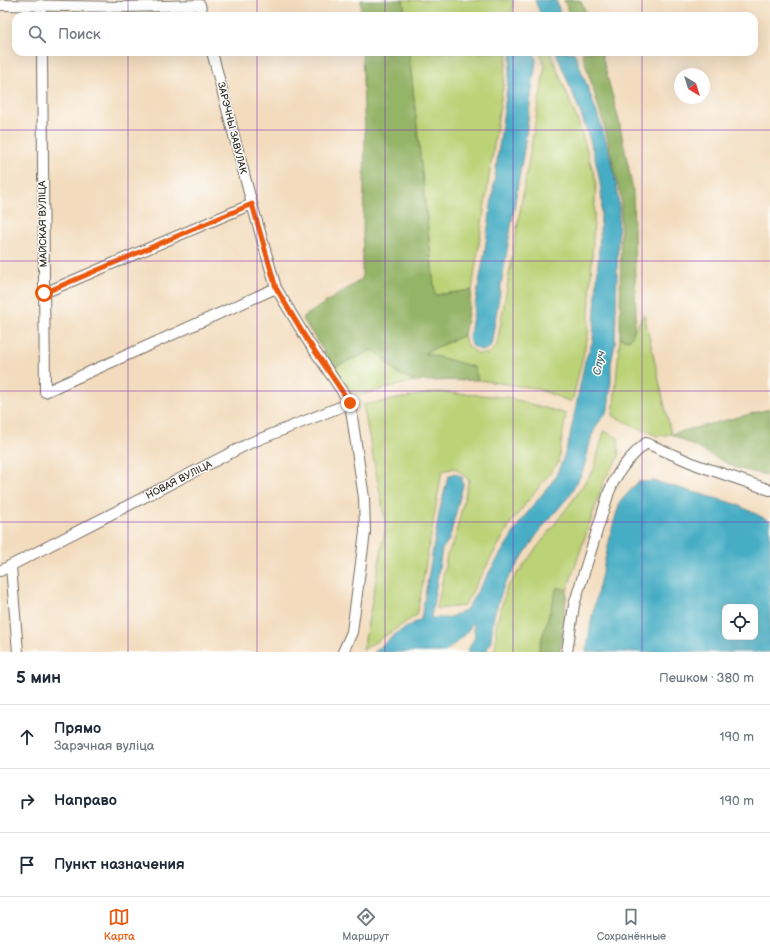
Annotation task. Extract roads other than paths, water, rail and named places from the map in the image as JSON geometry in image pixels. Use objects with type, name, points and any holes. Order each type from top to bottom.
[{"type":"street","points":[[0,5],[128,7],[200,5],[202,12]]},
{"type":"street","points":[[41,5],[41,12]]},
{"type":"street","name":"МАЙСКАЯ ВУЛІЦА","points":[[42,56],[45,392],[276,288]]},
{"type":"street","name":"ЗАРЭЧНЫ ЗАВУЛАК","points":[[213,56],[276,288],[306,338],[350,403]]},
{"type":"street","points":[[44,293],[252,204]]},
{"type":"street","points":[[343,652],[352,632],[365,532],[364,498],[350,403]]},
{"type":"street","name":"НОВАЯ ВУЛІЦА","points":[[0,571],[250,443],[350,403]]},
{"type":"street","points":[[567,652],[574,605],[615,476],[626,460],[646,442],[697,465],[770,490]]},
{"type":"street","points":[[11,566],[18,652]]},
{"type":"water","points":[[535,0],[556,0],[560,12],[540,12]]},
{"type":"water","points":[[511,56],[535,56],[536,60],[524,149],[491,345],[488,349],[482,351],[471,345],[469,339],[485,250]]},
{"type":"water","name":"Случ","points":[[558,56],[575,56],[602,128],[617,188],[619,208],[615,344],[611,363],[608,410],[592,435],[583,471],[570,495],[540,530],[504,585],[494,615],[491,640],[486,652],[467,652],[475,637],[473,622],[465,635],[445,652],[374,652],[397,633],[421,619],[440,509],[448,477],[454,473],[462,477],[463,485],[449,540],[442,549],[431,618],[448,618],[466,610],[521,521],[555,478],[562,462],[569,441],[585,361],[593,341],[602,202],[596,163],[578,107]]},
{"type":"water","points":[[654,481],[736,504],[770,521],[770,652],[586,652],[592,616],[613,525],[620,502],[638,482]]}]
